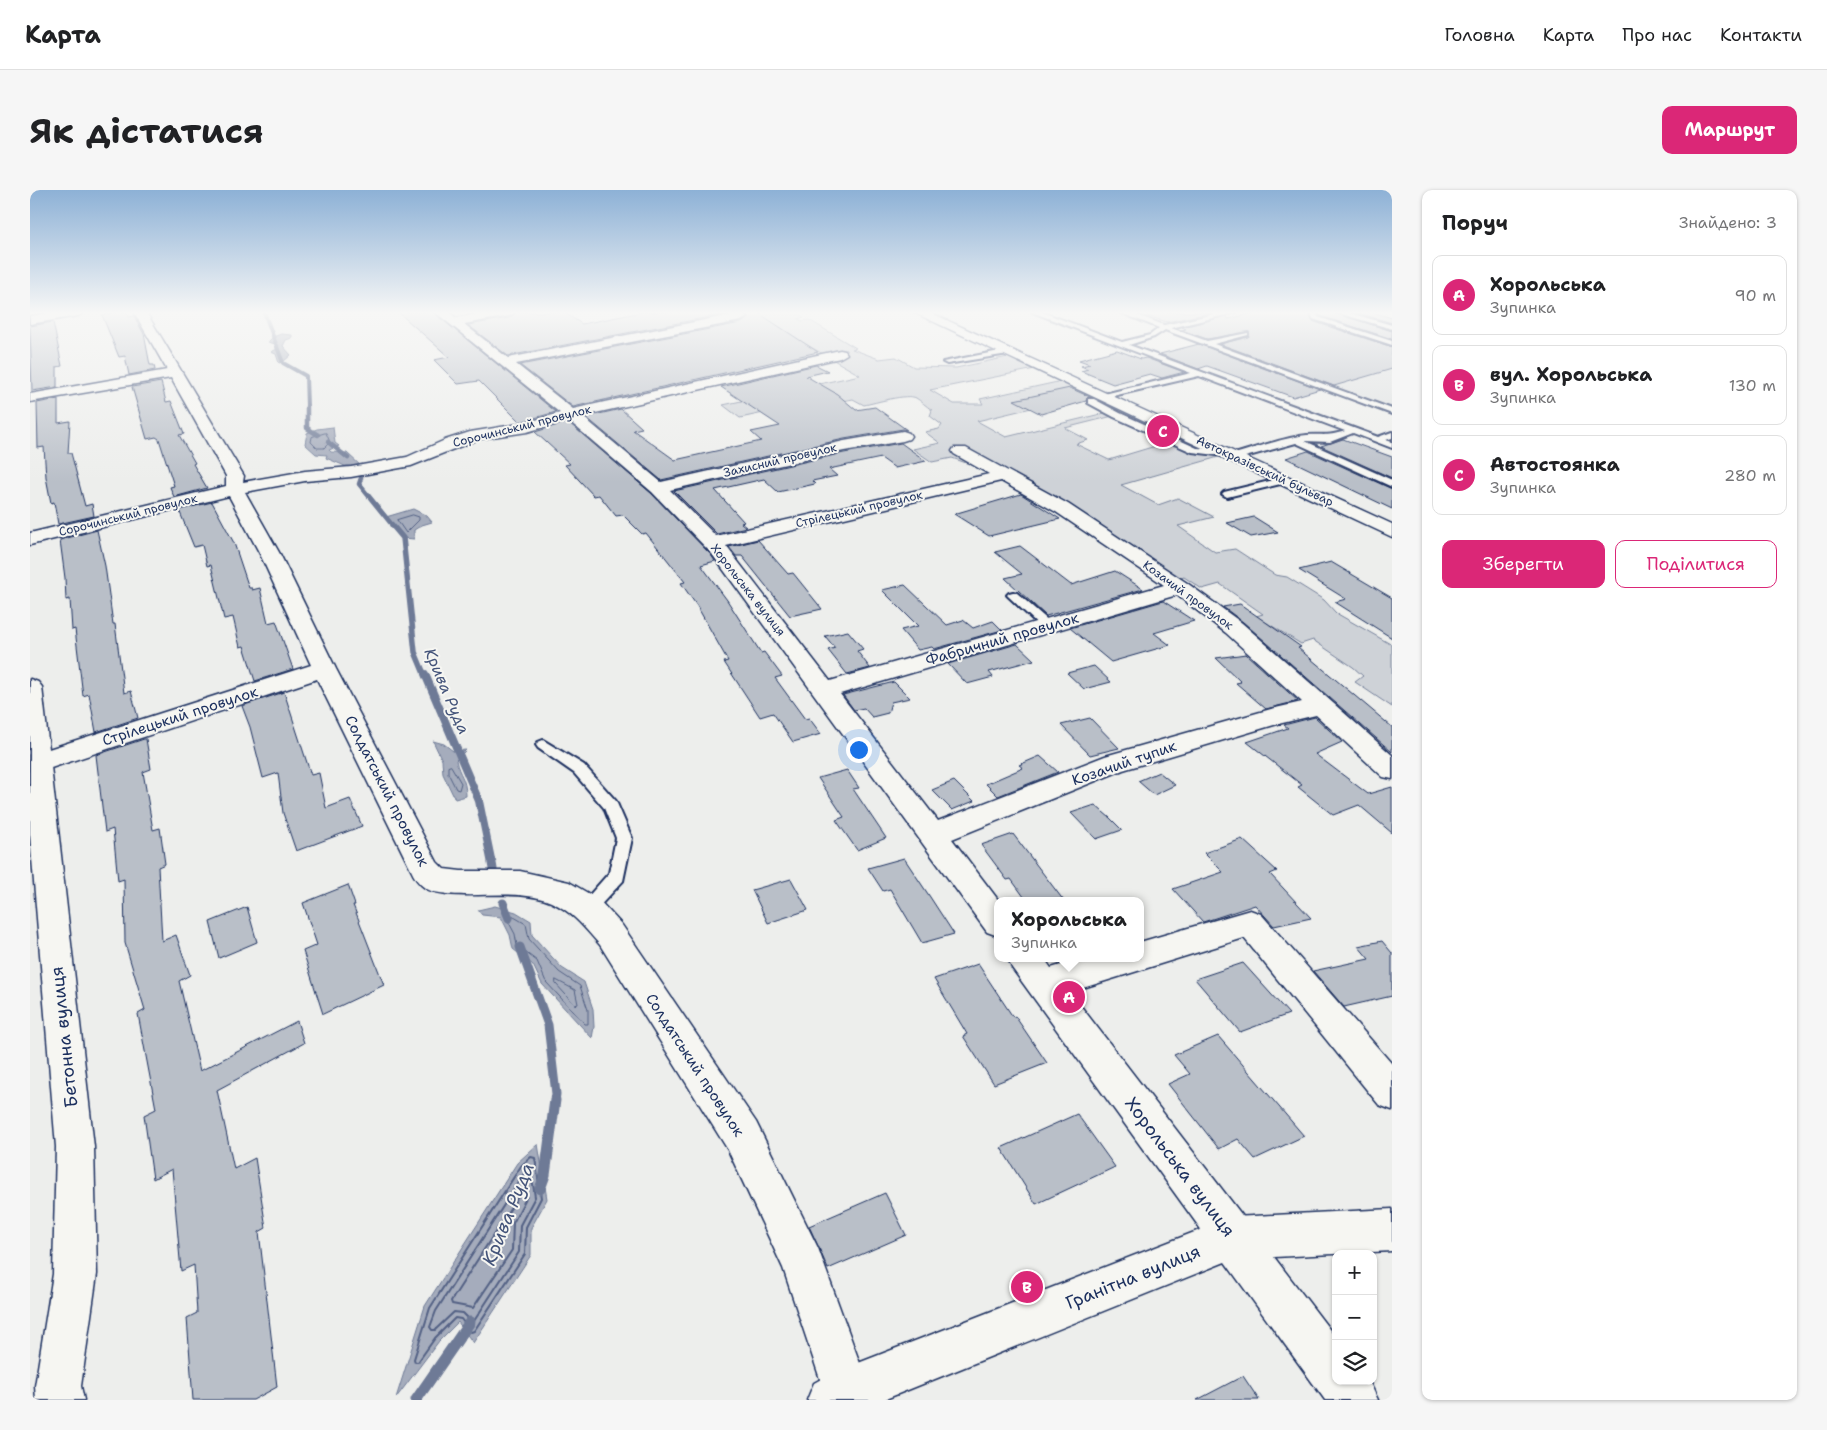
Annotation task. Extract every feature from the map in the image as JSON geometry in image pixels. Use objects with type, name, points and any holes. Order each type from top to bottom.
[{"type":"street","name":"Солдатський провулок","points":[[171,368],[235,476],[234,489],[270,554],[324,669],[426,870],[436,880],[461,883],[520,883],[558,891],[587,908],[611,935],[742,1136],[803,1262],[839,1396]]},
{"type":"street","name":"Хорольська вулиця","points":[[514,368],[658,488],[712,543],[994,918]]},
{"type":"street","name":"Сорочинський провулок","points":[[30,539],[234,489],[305,476],[357,471],[411,461],[463,438],[527,427],[571,414],[775,368]]},
{"type":"street","name":"Автокразівський бульвар","points":[[1037,368],[1097,399],[1286,480],[1392,531]]},
{"type":"street","points":[[30,398],[174,373]]},
{"type":"street","name":"Захисний провулок","points":[[658,488],[844,446],[903,436]]},
{"type":"street","name":"Козачий провулок","points":[[960,451],[1062,508],[1180,587],[1234,628],[1392,770]]},
{"type":"street","name":"Стрілецький провулок","points":[[712,543],[1006,476]]},
{"type":"street","name":"Фабричний провулок","points":[[824,691],[1180,587]]},
{"type":"street","name":"Стрілецький провулок","points":[[36,763],[324,669]]},
{"type":"street","name":"Бетонна вулиця","points":[[30,688],[36,763],[35,806],[75,1148],[75,1274],[56,1395]]},
{"type":"street","name":"Козачий тупик","points":[[932,835],[1114,763],[1271,717],[1322,706]]},
{"type":"street","points":[[1144,955],[1250,923],[1392,1092]]},
{"type":"street","points":[[1034,972],[1104,962]]},
{"type":"street","name":"Хорольська вулиця","points":[[1034,972],[1332,1371]]},
{"type":"street","name":"Гранітна вулиця","points":[[839,1396],[1232,1238],[1392,1230]]},
{"type":"street","points":[[1343,1385],[1354,1400]]},
{"type":"lane","points":[[1188,368],[1392,445]]},
{"type":"lane","points":[[1275,368],[1392,412]]},
{"type":"lane","points":[[1097,399],[1200,373]]},
{"type":"lane","points":[[1230,455],[1306,438],[1330,439],[1354,430]]},
{"type":"lane","points":[[1378,440],[1392,435]]},
{"type":"lane","points":[[1296,440],[1392,484]]},
{"type":"lane","points":[[1227,494],[1286,480]]},
{"type":"lane","points":[[1013,595],[1047,626]]},
{"type":"lane","points":[[543,745],[579,768],[612,805],[624,838],[617,876],[587,908]]},
{"type":"shaded area","points":[[848,368],[1034,368],[930,390],[954,404],[983,404],[980,399],[1062,381],[1090,394],[977,421],[1006,437],[1121,409],[1129,412],[1065,428],[1088,440],[1076,444],[1109,460],[1182,438],[1222,456],[1121,485],[1158,505],[1178,498],[1214,517],[1178,526],[1215,552],[1235,549],[1275,575],[1287,577],[1324,600],[1336,613],[1392,645],[1392,707],[1355,682],[1363,676],[1353,667],[1313,640],[1301,644],[1256,616],[1263,614],[1220,584],[1202,589],[1184,577],[1164,584],[1050,504],[989,471],[952,458],[932,462],[913,449],[940,443],[925,432],[939,429],[942,425],[930,416],[932,410],[916,398],[898,397],[864,405],[853,399],[831,403],[806,404],[740,418],[723,405],[860,375]]},
{"type":"shaded area","points":[[1312,368],[1392,368],[1392,408],[1336,388],[1338,387],[1293,374]]},
{"type":"water","points":[[333,427],[335,443],[339,446],[329,450],[331,452],[347,453],[362,467],[345,466],[326,458],[327,455],[316,454],[305,444],[307,433],[317,429]]},
{"type":"water","points":[[413,509],[427,516],[432,522],[414,530],[414,539],[403,538],[386,517]]},
{"type":"water","points":[[433,741],[444,744],[453,751],[466,750],[456,760],[464,780],[466,796],[455,799],[443,774],[442,760]]},
{"type":"water","points":[[495,906],[516,912],[531,921],[532,935],[562,968],[584,982],[593,1009],[594,1027],[592,1038],[542,984],[533,965],[513,949],[510,935],[501,917],[482,915],[478,910]]},
{"type":"water","points":[[538,1144],[547,1199],[531,1228],[531,1255],[473,1343],[458,1322],[439,1341],[396,1398],[425,1306],[517,1163]]},
{"type":"building","points":[[31,368],[57,368],[57,387],[32,391]]},
{"type":"building","points":[[128,368],[155,368],[155,370],[129,375]]},
{"type":"building","points":[[442,368],[502,368],[556,412],[520,422],[479,381],[458,384]]},
{"type":"building","points":[[524,368],[745,368],[573,407]]},
{"type":"building","points":[[801,368],[823,368],[828,371],[806,376],[837,394],[856,410],[875,407],[907,430],[903,429],[844,439],[661,480],[586,417],[621,409],[642,428],[633,430],[675,460],[761,441],[751,432],[780,426],[721,387]]},
{"type":"building","points":[[1174,368],[1184,372],[1162,378],[1150,374],[1113,384],[1081,371],[1088,369]]},
{"type":"building","points":[[1214,368],[1265,368],[1320,389],[1293,397]]},
{"type":"building","points":[[1286,368],[1392,368],[1392,369],[1334,386]]},
{"type":"building","points":[[161,382],[166,402],[171,401],[184,434],[179,435],[207,488],[174,497],[170,487],[174,486],[159,439],[156,437],[147,439],[132,387]]},
{"type":"building","points":[[1070,388],[1090,397],[1086,401],[1041,414],[1014,400]]},
{"type":"building","points":[[58,399],[58,423],[70,421],[68,453],[71,453],[85,506],[92,504],[94,516],[58,524],[54,502],[51,503],[46,477],[44,447],[38,448],[37,403]]},
{"type":"building","points":[[568,422],[651,493],[711,555],[715,561],[701,565],[727,600],[761,653],[764,652],[782,676],[775,678],[805,719],[809,718],[821,734],[793,742],[773,713],[760,717],[724,662],[728,661],[697,606],[681,583],[685,582],[646,533],[642,534],[623,515],[616,516],[599,495],[594,496],[565,465],[570,464],[535,432]]},
{"type":"building","points":[[1343,439],[1392,457],[1392,478],[1321,446]]},
{"type":"building","points":[[901,443],[926,461],[895,468],[881,458],[829,469],[837,476],[812,481],[815,484],[778,492],[764,479],[715,490],[744,522],[741,523],[746,527],[717,534],[674,491],[844,453]]},
{"type":"building","points":[[1308,451],[1392,489],[1392,509],[1286,458]]},
{"type":"building","points":[[1021,494],[1060,519],[989,536],[954,514]]},
{"type":"building","points":[[212,502],[234,543],[249,588],[252,588],[252,590],[260,588],[268,623],[276,621],[293,669],[255,681],[244,646],[240,647],[233,617],[224,619],[211,565],[207,566],[202,545],[194,547],[179,510]]},
{"type":"building","points":[[1254,517],[1278,532],[1251,537],[1227,523]]},
{"type":"building","points":[[97,530],[105,566],[113,624],[115,624],[124,693],[131,691],[138,718],[96,732],[89,694],[83,696],[75,629],[72,630],[70,599],[66,600],[60,540]]},
{"type":"building","points":[[758,540],[788,574],[793,573],[822,609],[790,616],[742,556],[736,556],[729,547]]},
{"type":"building","points":[[1020,546],[1071,585],[1115,571],[1143,589],[1046,616],[1005,578],[1022,574],[995,552]]},
{"type":"building","points":[[1331,562],[1392,598],[1392,638],[1335,602],[1346,599],[1299,570]]},
{"type":"building","points":[[905,585],[947,625],[963,620],[973,628],[993,621],[1002,630],[934,649],[932,647],[918,650],[901,630],[918,626],[882,590]]},
{"type":"building","points":[[1163,601],[1194,621],[1154,633],[1170,645],[1111,662],[1070,628]]},
{"type":"building","points":[[1240,604],[1301,647],[1298,648],[1392,727],[1392,752],[1243,622],[1223,607]]},
{"type":"building","points":[[848,631],[863,649],[857,651],[870,668],[847,674],[828,650],[835,648],[825,636]]},
{"type":"building","points":[[1017,644],[1034,660],[989,672],[993,677],[967,684],[948,664]]},
{"type":"building","points":[[1246,654],[1298,701],[1266,709],[1236,683],[1241,682],[1216,658]]},
{"type":"building","points":[[1094,666],[1111,682],[1084,689],[1067,673]]},
{"type":"building","points":[[894,682],[910,698],[891,702],[888,713],[872,717],[864,708],[854,710],[843,695]]},
{"type":"building","points":[[284,692],[311,775],[319,773],[326,808],[350,799],[362,826],[296,851],[283,813],[278,773],[263,778],[250,727],[242,706]]},
{"type":"building","points":[[1315,717],[1342,742],[1315,754],[1368,794],[1392,787],[1392,833],[1359,805],[1333,815],[1298,787],[1302,785],[1247,742],[1288,728],[1284,725]]},
{"type":"building","points":[[1090,718],[1119,748],[1090,755],[1061,725]]},
{"type":"building","points":[[146,739],[151,769],[143,772],[153,830],[160,828],[165,864],[158,867],[162,941],[176,935],[190,975],[179,981],[200,1071],[297,1021],[304,1043],[217,1090],[234,1169],[255,1158],[266,1228],[259,1232],[277,1387],[253,1400],[193,1400],[187,1318],[197,1313],[194,1265],[181,1271],[172,1169],[153,1179],[144,1115],[156,1109],[138,1014],[145,1010],[125,943],[124,879],[118,881],[113,829],[105,832],[96,755]]},
{"type":"building","points":[[1040,756],[1058,772],[998,796],[986,784],[1023,768],[1019,765]]},
{"type":"building","points":[[847,770],[859,788],[853,789],[886,838],[857,850],[836,820],[844,817],[818,778]]},
{"type":"building","points":[[1159,772],[1175,785],[1154,795],[1138,781]]},
{"type":"building","points":[[954,781],[974,801],[952,810],[932,790]]},
{"type":"building","points":[[1095,805],[1122,830],[1096,839],[1071,813]]},
{"type":"building","points":[[1013,834],[1061,897],[1024,897],[1011,879],[1007,880],[981,845]]},
{"type":"building","points":[[1242,839],[1277,871],[1270,874],[1311,918],[1274,926],[1255,905],[1203,922],[1173,889],[1223,872],[1204,853]]},
{"type":"building","points":[[904,858],[954,934],[922,943],[890,889],[883,891],[868,868]]},
{"type":"building","points":[[791,879],[808,910],[768,923],[752,890]]},
{"type":"building","points":[[348,885],[355,905],[353,905],[384,985],[323,1014],[303,951],[317,945],[303,903]]},
{"type":"building","points":[[247,907],[257,942],[219,958],[210,922]]},
{"type":"building","points":[[1382,941],[1392,953],[1392,996],[1344,1007],[1313,971],[1369,959],[1358,946]]},
{"type":"building","points":[[1243,963],[1289,1014],[1240,1032],[1195,979]]},
{"type":"building","points":[[978,964],[1013,1017],[1015,1016],[1047,1063],[994,1084],[963,1036],[967,1034],[934,979]]},
{"type":"building","points":[[1218,1036],[1304,1136],[1255,1159],[1238,1139],[1219,1149],[1168,1084],[1190,1074],[1174,1055]]},
{"type":"building","points":[[1077,1114],[1115,1167],[1036,1204],[1001,1148]]},
{"type":"building","points":[[885,1193],[906,1235],[828,1269],[809,1226]]},
{"type":"building","points":[[1243,1376],[1259,1400],[1197,1400]]},
{"type":"waterway","name":"Крива Руда","points":[[293,368],[306,376],[307,407]]},
{"type":"waterway","name":"Крива Руда","points":[[307,407],[307,428],[318,435]]},
{"type":"waterway","name":"Крива Руда","points":[[328,442],[348,458]]},
{"type":"waterway","name":"Крива Руда","points":[[361,478],[359,484],[393,526]]},
{"type":"waterway","name":"Крива Руда","points":[[392,525],[403,538],[415,652],[425,676]]},
{"type":"waterway","name":"Крива Руда","points":[[425,674],[479,801],[492,864]]},
{"type":"waterway","name":"Крива Руда","points":[[492,863],[493,869]]},
{"type":"waterway","name":"Крива Руда","points":[[503,903],[509,918]]},
{"type":"waterway","name":"Крива Руда","points":[[520,947],[548,1025],[556,1094],[555,1101]]},
{"type":"waterway","name":"Крива Руда","points":[[540,1189],[545,1175],[555,1100]]},
{"type":"waterway","name":"Крива Руда","points":[[416,1400],[470,1322]]},
{"type":"place","name":"Автостоянка","points":[[1163,431]]},
{"type":"place","name":"Хорольська","points":[[1069,997]]},
{"type":"place","name":"вул. Хорольська","points":[[1027,1287]]}]
